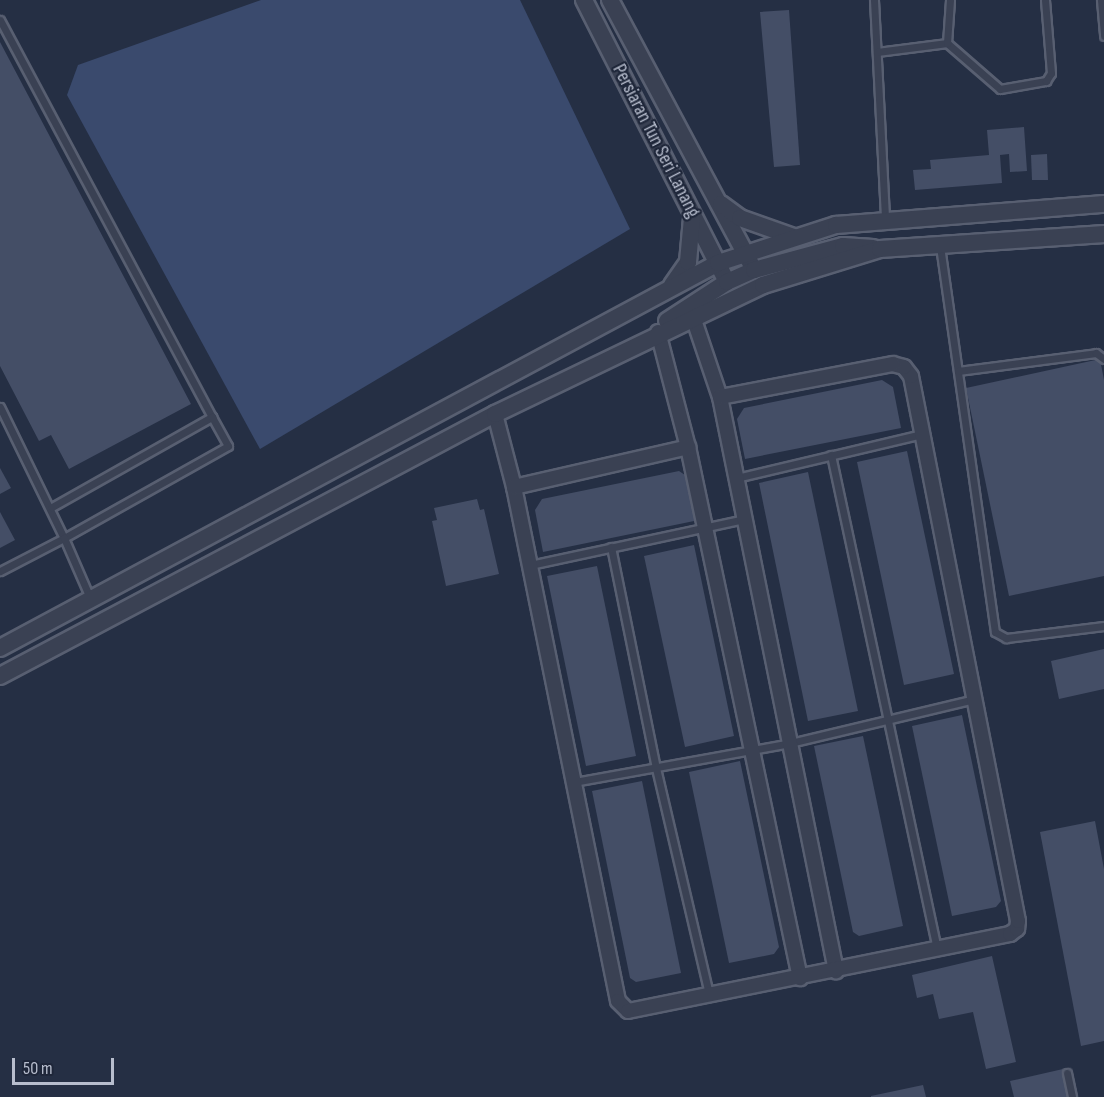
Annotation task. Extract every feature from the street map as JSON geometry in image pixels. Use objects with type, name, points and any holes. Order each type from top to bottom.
[{"type":"street","name":"Persiaran Tun Seri Lanang","points":[[584,0],[727,282]]},
{"type":"street","name":"Persiaran Tun Seri Lanang","points":[[610,0],[754,270]]},
{"type":"street","points":[[718,201],[741,218],[795,237]]},
{"type":"street","points":[[0,648],[670,288],[745,252],[836,225],[885,219],[1104,204]]},
{"type":"street","points":[[670,288],[688,262],[692,240],[691,211]]},
{"type":"street","points":[[652,335],[677,312],[727,282],[754,270],[843,246],[880,249],[939,243],[1104,234]]},
{"type":"street","points":[[0,676],[495,414],[652,335],[763,285],[880,249]]},
{"type":"street","points":[[693,316],[720,398],[836,971]]},
{"type":"street","points":[[652,335],[688,447],[800,978]]},
{"type":"street","points":[[495,414],[514,487],[618,1001],[628,1011],[710,997],[1010,934],[1017,929],[911,376],[904,368],[893,364],[720,398]]},
{"type":"street","points":[[514,487],[688,447]]},
{"type":"street","points":[[192,544],[205,567]]},
{"type":"lane","points":[[874,0],[885,219]]},
{"type":"lane","points":[[946,43],[950,0]]},
{"type":"lane","points":[[876,52],[946,43],[1000,89],[1046,81],[1052,73],[1045,0]]},
{"type":"lane","points":[[1101,0],[1104,36]]},
{"type":"lane","points":[[0,20],[228,446],[64,538],[0,571]]},
{"type":"lane","points":[[939,243],[995,632],[1006,638],[1104,626]]},
{"type":"lane","points":[[958,371],[1096,353],[1104,359]]},
{"type":"lane","points":[[0,407],[52,507],[92,600]]},
{"type":"lane","points":[[52,507],[212,417]]},
{"type":"lane","points":[[736,478],[922,434]]},
{"type":"lane","points":[[831,455],[865,622],[891,720],[937,949]]},
{"type":"lane","points":[[530,565],[745,519]]},
{"type":"lane","points":[[612,547],[656,768],[710,997]]},
{"type":"lane","points":[[574,782],[752,751],[974,699]]},
{"type":"lane","points":[[1067,1073],[1072,1097]]},
{"type":"water","points":[[261,0],[520,0],[630,229],[260,449],[67,95],[78,65]]},
{"type":"building","points":[[789,10],[800,165],[774,167],[760,12]]},
{"type":"building","points":[[0,42],[191,404],[69,469],[51,435],[39,441],[0,366]]},
{"type":"building","points":[[1024,127],[1027,171],[1010,172],[1009,154],[1000,155],[1002,183],[915,190],[913,170],[931,169],[930,160],[989,155],[987,130]]},
{"type":"building","points":[[1047,154],[1048,180],[1032,180],[1031,155]]},
{"type":"building","points":[[1100,359],[1104,380],[1104,576],[1009,596],[966,388]]},
{"type":"building","points":[[882,380],[893,387],[901,428],[745,459],[737,419],[744,408]]},
{"type":"building","points":[[907,451],[954,674],[904,685],[857,462]]},
{"type":"building","points":[[0,468],[11,488],[0,494]]},
{"type":"building","points":[[679,471],[691,479],[699,520],[543,552],[535,510],[542,499]]},
{"type":"building","points":[[808,472],[858,711],[808,721],[759,483]]},
{"type":"building","points":[[477,499],[480,510],[484,509],[499,574],[446,586],[432,521],[437,520],[434,508]]},
{"type":"building","points":[[0,512],[15,540],[0,548]]},
{"type":"building","points":[[694,545],[734,736],[685,747],[644,556]]},
{"type":"building","points":[[597,566],[636,756],[586,766],[547,576]]},
{"type":"building","points":[[1104,649],[1104,689],[1059,699],[1051,661]]},
{"type":"building","points":[[962,715],[1001,901],[996,907],[952,916],[912,726]]},
{"type":"building","points":[[863,736],[903,926],[859,936],[853,932],[814,746]]},
{"type":"building","points":[[740,761],[779,947],[774,954],[729,963],[689,772]]},
{"type":"building","points":[[642,781],[681,973],[636,982],[630,978],[592,791]]},
{"type":"building","points":[[1095,821],[1104,869],[1104,1041],[1081,1046],[1040,832]]},
{"type":"building","points":[[992,956],[1016,1062],[986,1069],[973,1012],[939,1019],[933,994],[917,998],[912,975]]},
{"type":"building","points":[[1063,1069],[1069,1097],[1014,1097],[1010,1081]]},
{"type":"building","points":[[923,1085],[926,1097],[871,1097],[871,1096]]}]
